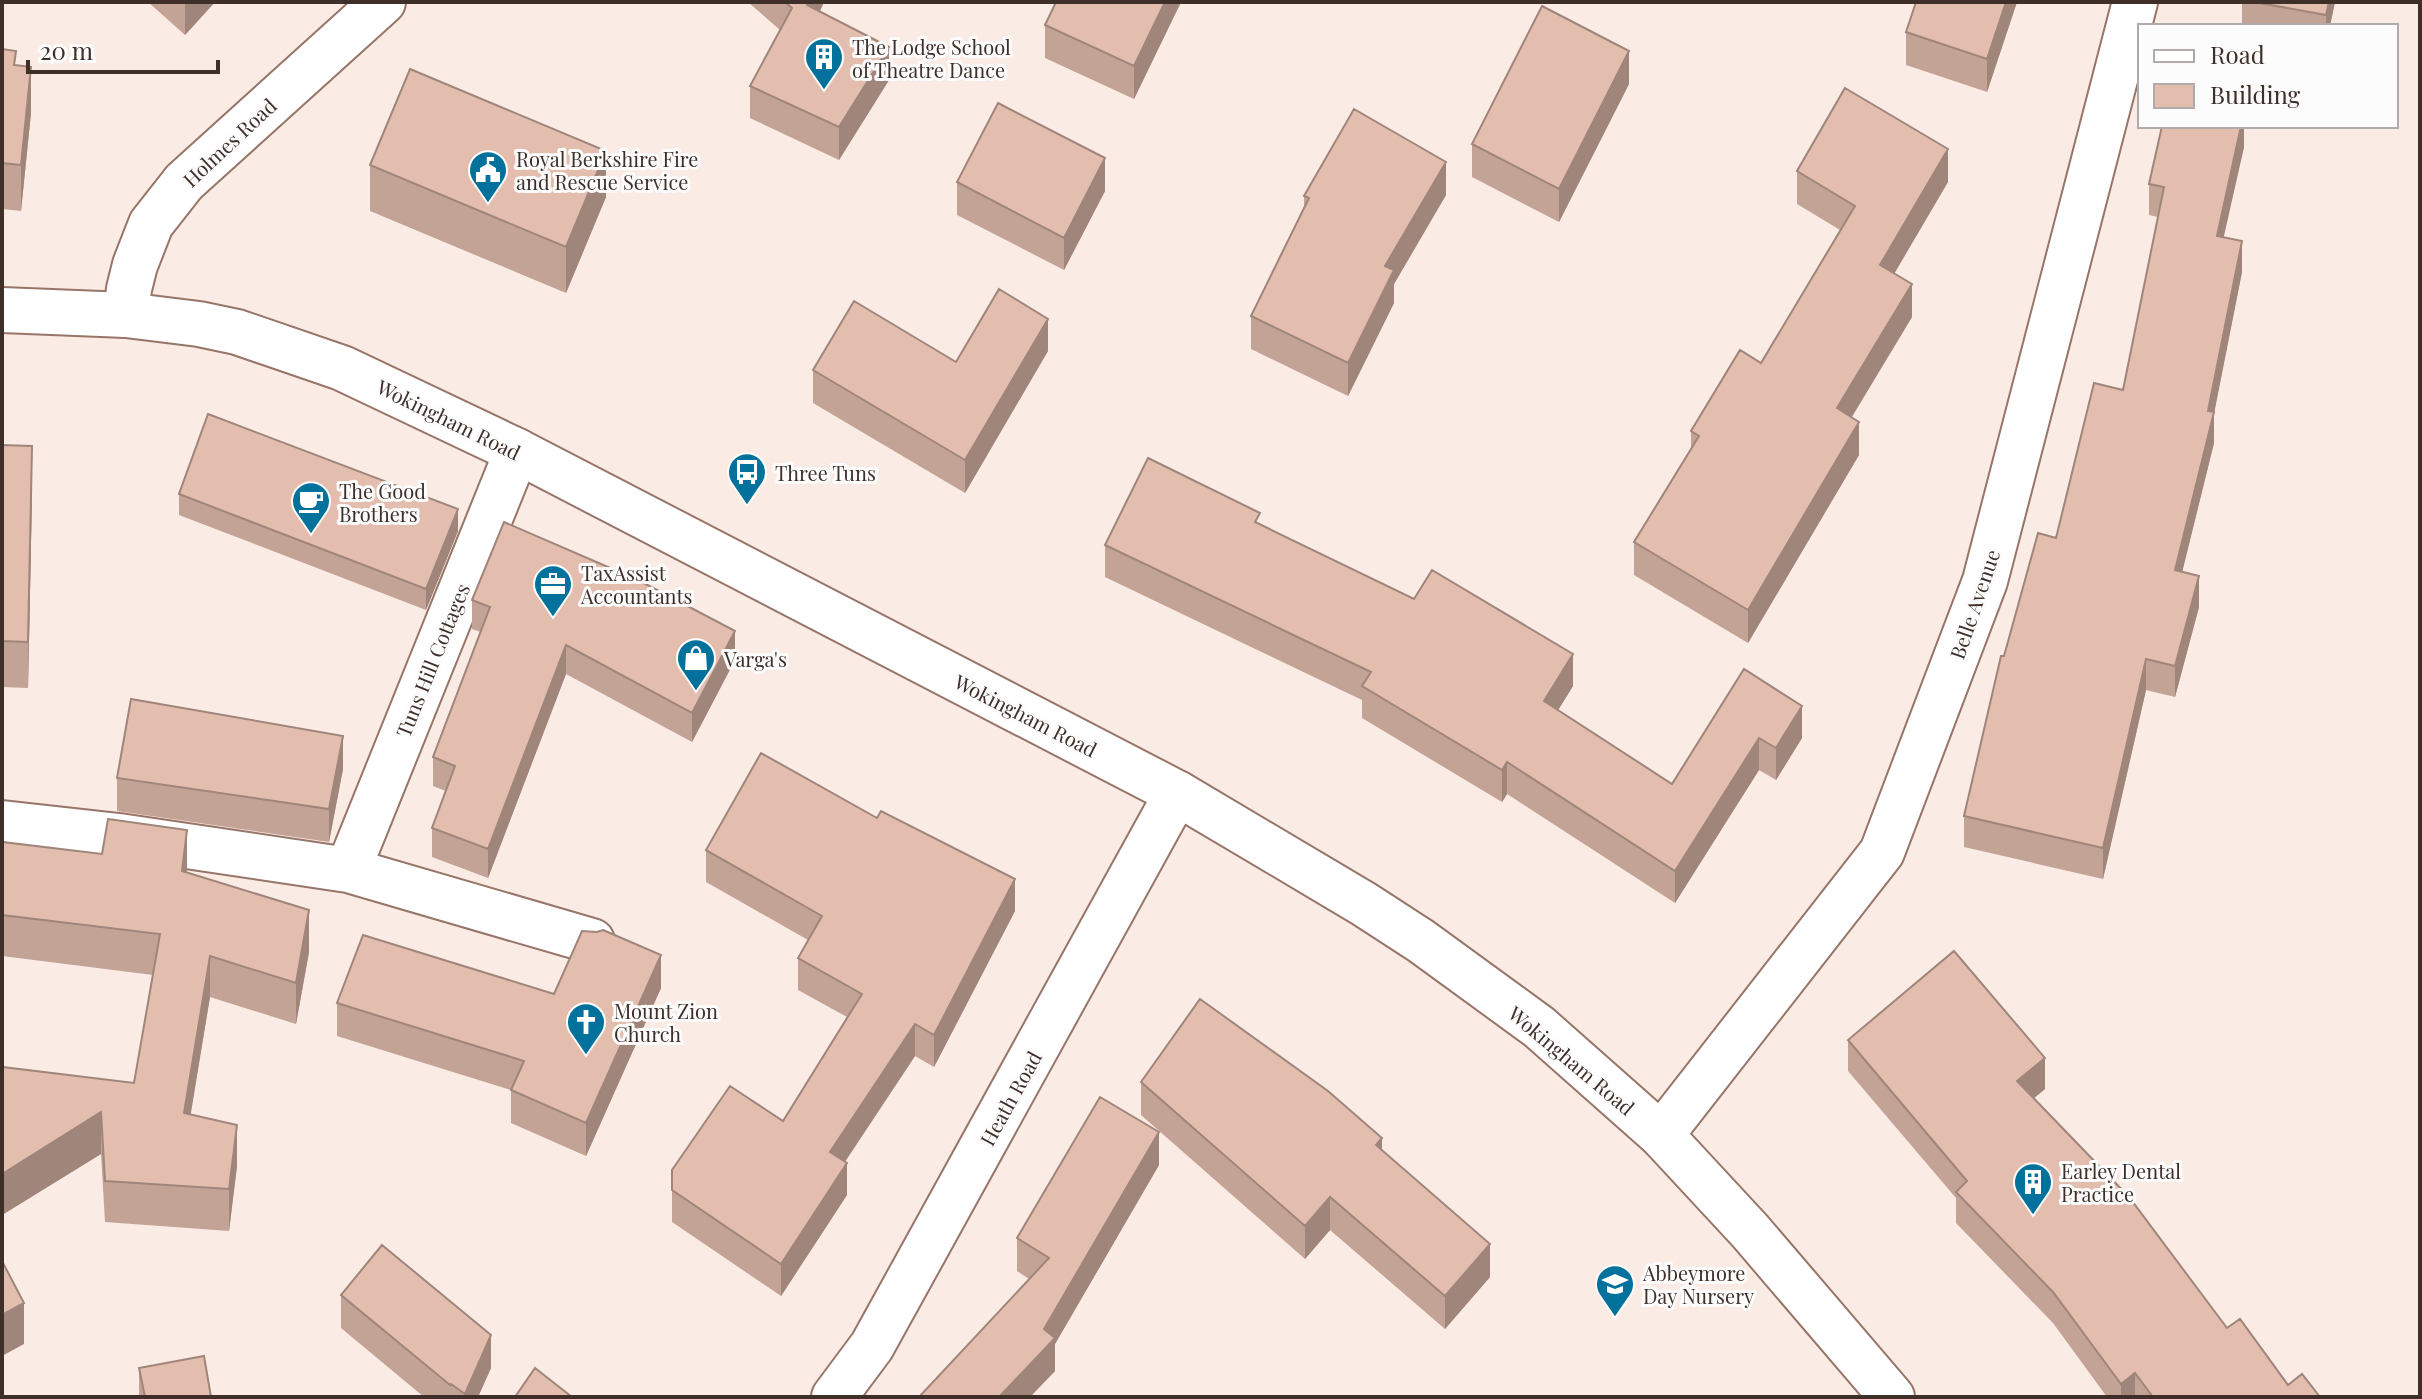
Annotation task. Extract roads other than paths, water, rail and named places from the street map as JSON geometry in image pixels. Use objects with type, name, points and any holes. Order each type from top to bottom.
[{"type":"street","name":"Holmes Road","points":[[126,315],[135,265],[151,224],[184,182],[383,2]]},
{"type":"street","name":"Belle Avenue","points":[[1661,1135],[1882,852],[1985,581],[2135,2]]},
{"type":"street","name":"Wokingham Road","points":[[2,310],[126,315],[237,332],[342,368],[517,451],[1177,793],[1364,904],[1421,941],[1539,1027],[1661,1135],[1750,1231],[1892,1397]]},
{"type":"street","name":"Tuns Hill Cottages","points":[[348,870],[517,451]]},
{"type":"street","name":"Heath Road","points":[[834,1397],[872,1346],[1177,793]]},
{"type":"street","points":[[2,823],[119,836],[348,870],[592,941]]},
{"type":"place","name":"The Lodge School of Theatre Dance","points":[[824,91]]},
{"type":"place","name":"Royal Berkshire Fire and Rescue Service","points":[[488,204]]},
{"type":"place","name":"Three Tuns","points":[[747,506]]},
{"type":"place","name":"The Good Brothers","points":[[311,535]]},
{"type":"place","name":"TaxAssist Accountants","points":[[553,618]]},
{"type":"place","name":"Varga's","points":[[696,692]]},
{"type":"place","name":"Mount Zion Church","points":[[586,1056]]},
{"type":"place","name":"Earley Dental Practice","points":[[2033,1216]]},
{"type":"place","name":"Abbeymore Day Nursery","points":[[1615,1318]]}]
